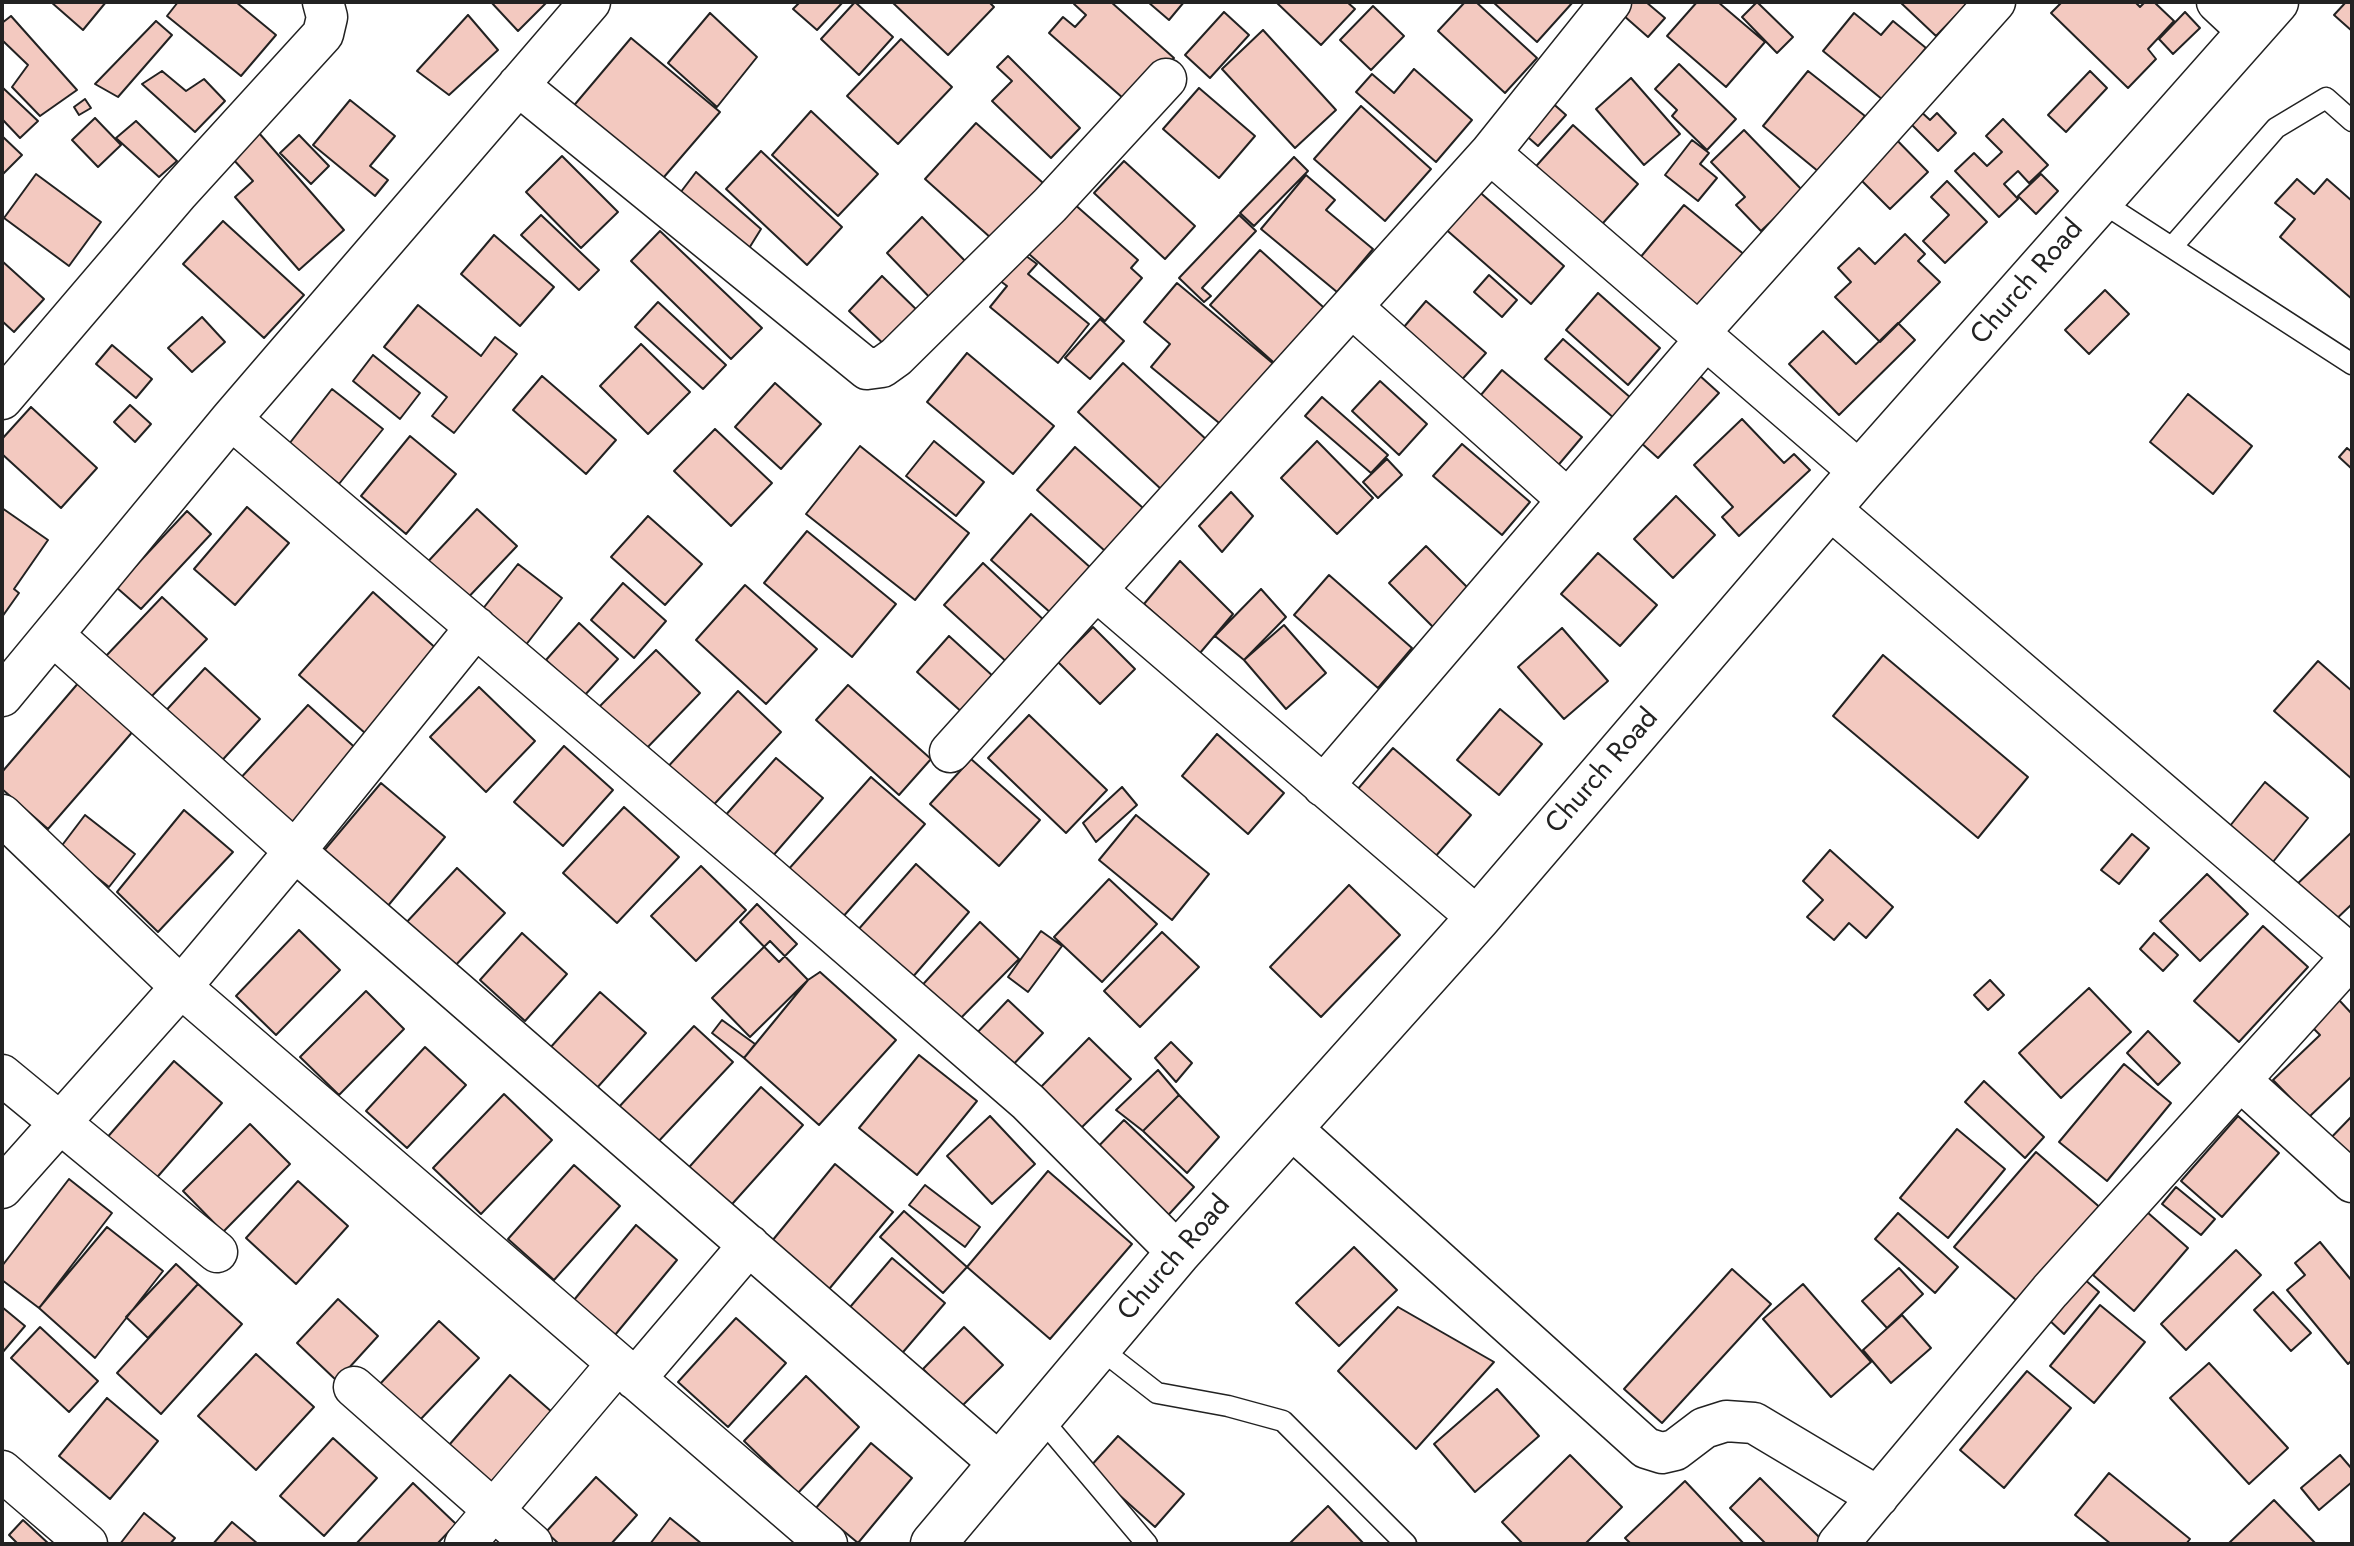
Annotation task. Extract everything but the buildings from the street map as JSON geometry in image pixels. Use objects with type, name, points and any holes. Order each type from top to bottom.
[{"type":"street","points":[[2,399],[178,193],[323,34],[327,17],[323,2]]},
{"type":"street","points":[[2,696],[231,419],[590,2]]},
{"type":"street","points":[[950,752],[1490,153],[1611,2]]},
{"type":"street","points":[[1323,786],[1568,500],[1702,337],[1995,2]]},
{"type":"street","points":[[2217,2],[2262,17]]},
{"type":"street","name":"Church Road","points":[[933,1544],[1178,1253],[1478,918],[1860,472],[2262,17]]},
{"type":"street","points":[[518,85],[867,369],[882,367],[896,357],[1050,205],[1166,79]]},
{"type":"street","points":[[1490,153],[1860,472]]},
{"type":"street","points":[[1353,308],[1568,500]]},
{"type":"street","points":[[231,419],[1028,1102],[1178,1253]]},
{"type":"street","points":[[1829,508],[2352,956],[2050,1291],[1838,1544]]},
{"type":"street","points":[[1096,590],[1478,918]]},
{"type":"street","points":[[2,1188],[181,987],[476,627]]},
{"type":"street","points":[[53,635],[295,851],[999,1463]]},
{"type":"street","points":[[2,815],[181,987],[827,1544]]},
{"type":"street","points":[[2,1075],[217,1252]]},
{"type":"street","points":[[2240,1080],[2352,1182]]},
{"type":"street","points":[[1291,1128],[1646,1448],[1662,1453],[1675,1450],[1704,1428],[1726,1421],[1754,1423],[1878,1497]]},
{"type":"street","points":[[465,1544],[626,1371],[749,1245]]},
{"type":"street","points":[[354,1387],[532,1544]]},
{"type":"street","points":[[2,1471],[87,1544]]},
{"type":"lane","points":[[2172,247],[2276,128],[2326,98],[2352,121]]},
{"type":"lane","points":[[2100,201],[2352,364]]},
{"type":"lane","points":[[1098,1347],[1157,1393],[1228,1406],[1283,1421],[1406,1544]]},
{"type":"lane","points":[[1039,1416],[1147,1544]]}]
